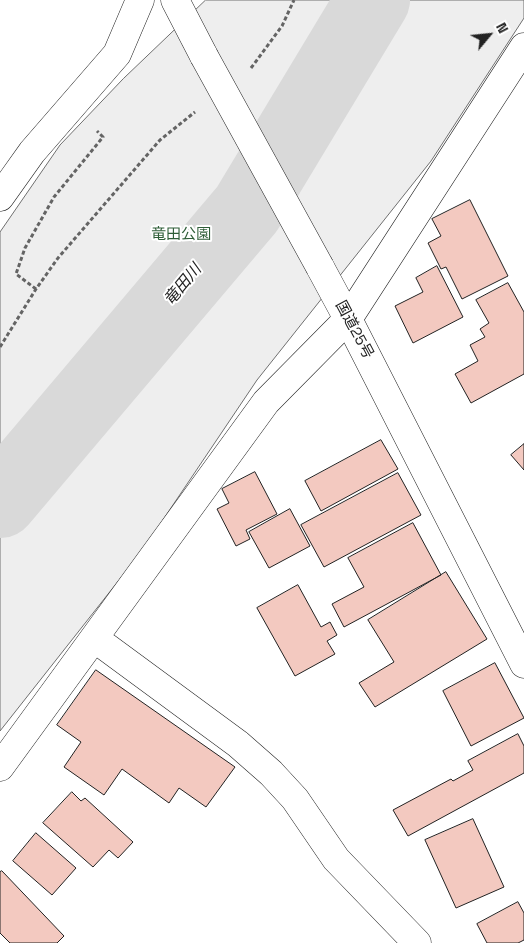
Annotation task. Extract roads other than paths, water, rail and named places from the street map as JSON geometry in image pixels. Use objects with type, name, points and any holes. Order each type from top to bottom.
[{"type":"main road","points":[[0,197],[32,152],[117,54],[140,0]]},
{"type":"main road","name":"国道25号","points":[[174,0],[348,319],[524,664]]},
{"type":"main road","points":[[0,767],[266,402],[348,319],[524,47]]},
{"type":"main road","points":[[94,638],[238,744],[271,773],[295,799],[336,859],[417,943]]},
{"type":"waterway","name":"竜田川","points":[[0,501],[247,209],[373,0]]},
{"type":"park label","name":"竜田公園","points":[[181,235]]}]
